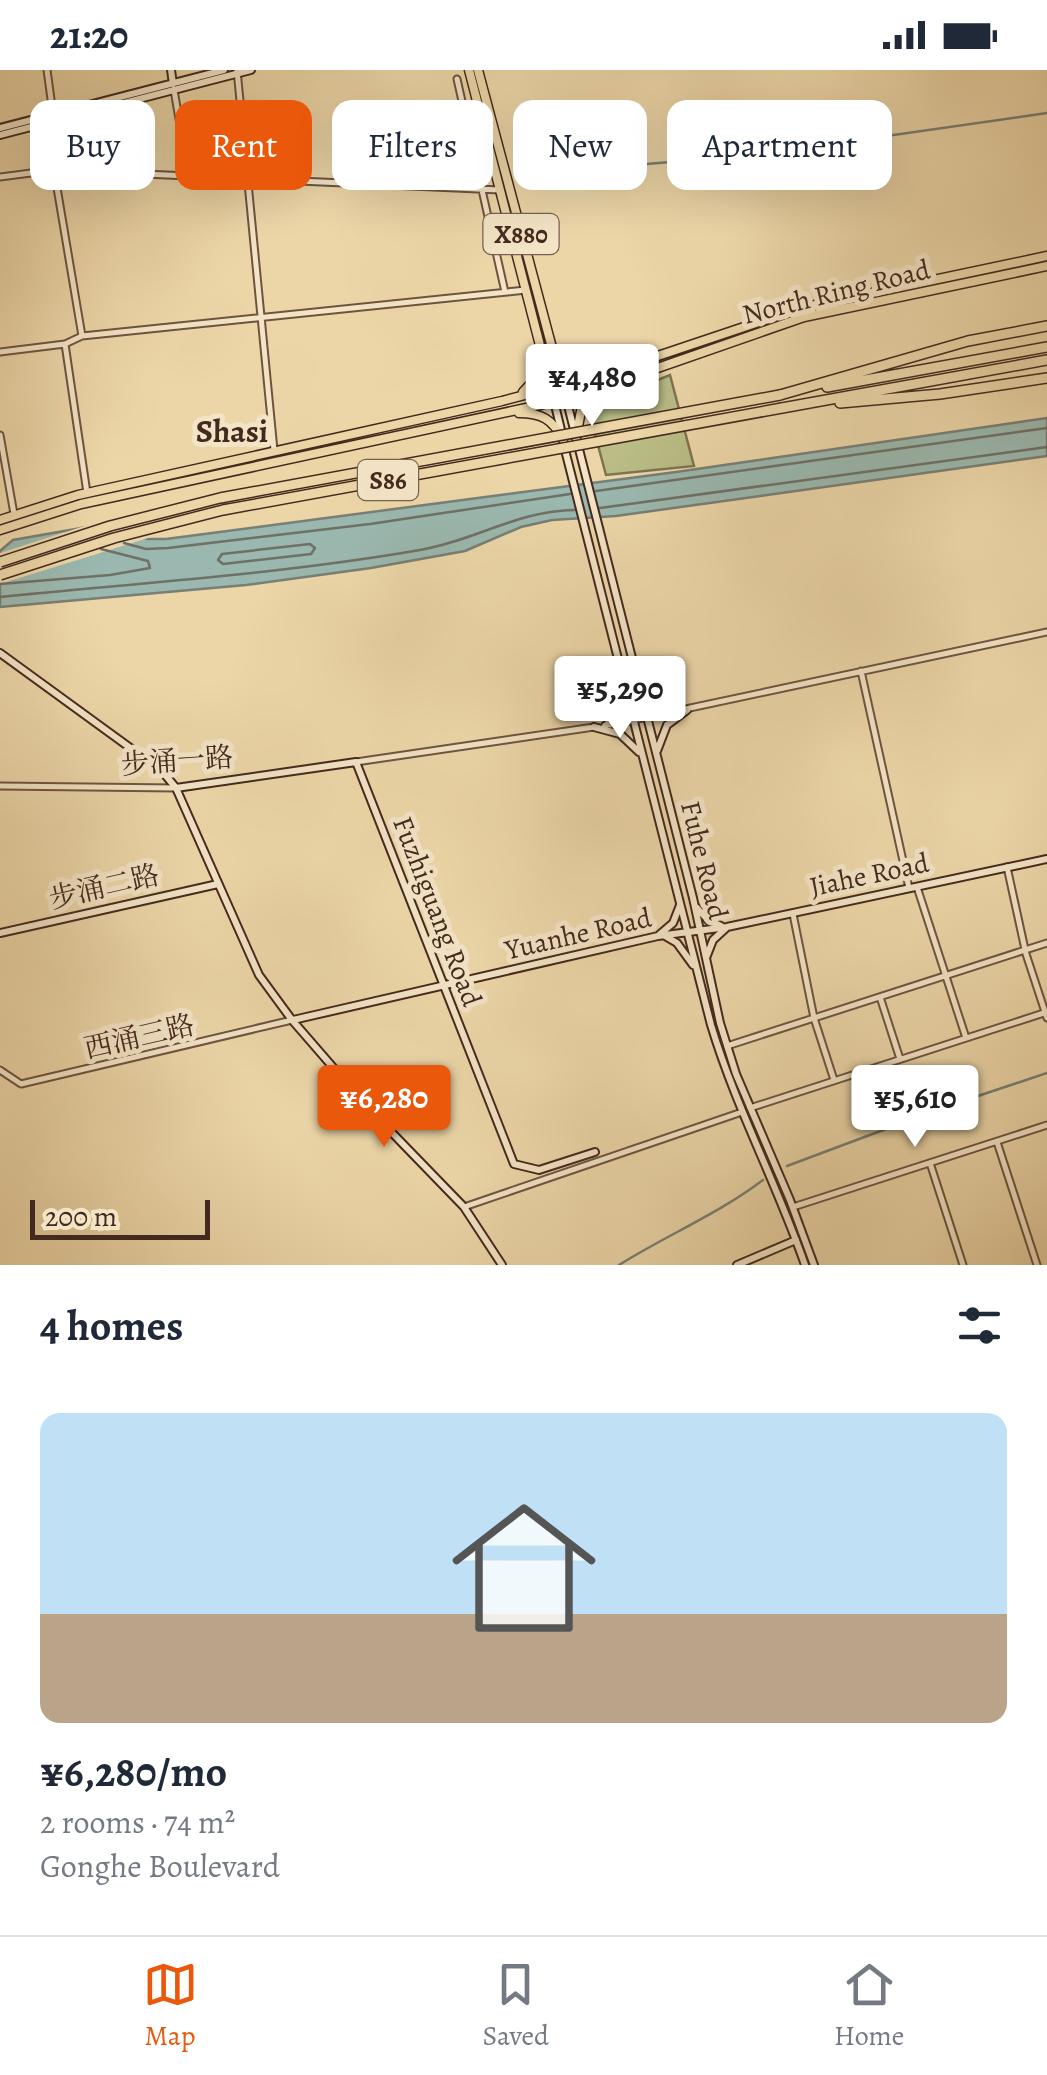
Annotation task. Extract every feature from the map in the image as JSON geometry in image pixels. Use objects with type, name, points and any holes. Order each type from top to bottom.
[{"type":"highway","points":[[780,395],[968,341],[1047,326]]},
{"type":"highway","name":"S86","points":[[0,562],[110,526],[239,494],[1047,347]]},
{"type":"highway","name":"S86","points":[[0,575],[114,538],[241,506],[1047,360]]},
{"type":"highway","points":[[782,408],[940,394],[1047,378]]},
{"type":"main road","name":"X880","points":[[469,70],[551,388]]},
{"type":"main road","name":"X880","points":[[478,70],[566,398]]},
{"type":"main road","name":"North Ring Road","points":[[0,520],[87,493],[562,386],[802,308],[1047,256]]},
{"type":"main road","name":"North Ring Road","points":[[0,530],[81,504],[566,398],[804,317],[1047,266]]},
{"type":"main road","points":[[515,397],[536,378],[538,337]]},
{"type":"main road","points":[[551,344],[570,373],[601,375]]},
{"type":"main road","points":[[576,437],[582,406],[603,387]]},
{"type":"main road","points":[[551,388],[554,401]]},
{"type":"main road","points":[[504,413],[544,417],[556,426],[563,440]]},
{"type":"street","points":[[47,70],[51,100]]},
{"type":"street","points":[[171,70],[176,100]]},
{"type":"street","points":[[0,131],[224,70]]},
{"type":"street","points":[[114,100],[251,70]]},
{"type":"street","points":[[238,72],[241,100]]},
{"type":"street","points":[[457,78],[505,292]]},
{"type":"street","points":[[0,131],[30,121]]},
{"type":"street","points":[[0,177],[30,173]]},
{"type":"street","points":[[312,182],[500,190]]},
{"type":"street","points":[[57,190],[82,336]]},
{"type":"street","points":[[249,190],[274,452]]},
{"type":"street","points":[[0,352],[65,344],[82,336],[526,290]]},
{"type":"street","points":[[65,344],[87,493]]},
{"type":"street","name":"Fuhe Road","points":[[566,398],[727,1046],[746,1110],[804,1265]]},
{"type":"street","name":"Fuhe Road","points":[[554,401],[718,1048],[793,1207],[814,1265]]},
{"type":"street","points":[[0,435],[14,514]]},
{"type":"street","points":[[356,762],[605,726],[1047,632]]},
{"type":"street","points":[[0,654],[162,771],[176,788],[259,975],[292,1020],[370,1110],[464,1208],[502,1265]]},
{"type":"street","points":[[862,672],[913,888],[966,1038]]},
{"type":"street","points":[[638,685],[658,706],[687,710]]},
{"type":"street","points":[[605,726],[621,712],[624,688]]},
{"type":"street","points":[[657,760],[664,730],[687,710]]},
{"type":"street","points":[[594,727],[626,738],[636,746],[644,763]]},
{"type":"street","name":"步涌一路","points":[[0,786],[176,788],[356,762]]},
{"type":"street","name":"Fuzhiguang Road","points":[[356,762],[514,1164],[539,1170],[595,1152]]},
{"type":"street","name":"Jiahe Road","points":[[700,931],[1047,858]]},
{"type":"street","points":[[464,1208],[834,1080],[1046,1014],[1026,950],[1008,867]]},
{"type":"street","name":"步涌二路","points":[[0,932],[218,884]]},
{"type":"street","points":[[693,898],[708,920],[727,928],[710,946],[706,964]]},
{"type":"street","points":[[658,936],[673,923],[680,901]]},
{"type":"street","points":[[793,914],[814,1018],[834,1080]]},
{"type":"street","name":"Yuanhe Road","points":[[292,1020],[658,936],[700,931]]},
{"type":"street","points":[[658,936],[678,942],[696,970]]},
{"type":"street","points":[[727,1046],[1047,943]]},
{"type":"street","points":[[880,997],[900,1059]]},
{"type":"street","name":"西涌三路","points":[[0,1070],[22,1084],[292,1020]]},
{"type":"street","points":[[793,1207],[1047,1126]]},
{"type":"street","points":[[997,1142],[1037,1265]]},
{"type":"street","points":[[930,1163],[963,1265]]},
{"type":"street","points":[[737,1265],[796,1240]]},
{"type":"green space","points":[[670,375],[694,466],[606,475],[589,412],[593,406]]},
{"type":"water","points":[[1047,418],[1047,456],[616,516],[552,520],[521,527],[465,551],[371,568],[246,585],[0,607],[0,551],[13,540],[98,525],[148,539],[166,539],[676,472]]},
{"type":"pier","points":[[100,521],[161,534],[0,584],[0,553]]},
{"type":"waterway","points":[[647,164],[753,155],[1047,113]]},
{"type":"waterway","points":[[787,1166],[1047,1073]]},
{"type":"waterway","points":[[619,1265],[763,1180]]},
{"type":"district","name":"Shasi","points":[[232,431]]}]
